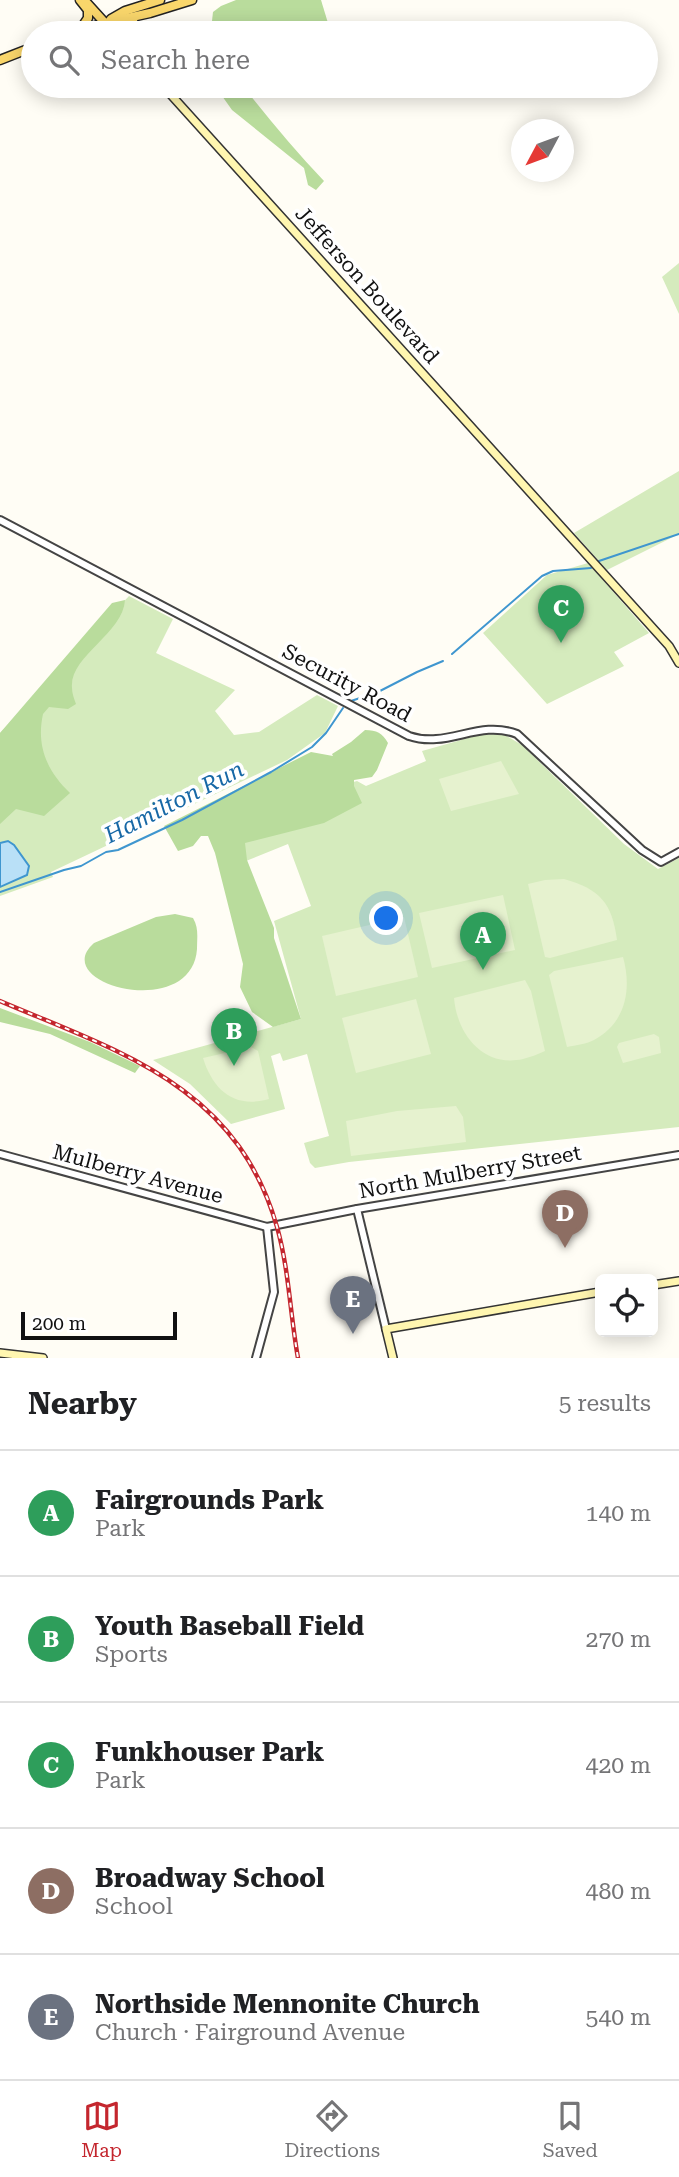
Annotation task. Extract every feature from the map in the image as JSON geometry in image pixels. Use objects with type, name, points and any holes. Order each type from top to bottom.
[{"type":"main road","points":[[82,0],[103,21]]},
{"type":"main road","points":[[82,0],[88,10],[85,21]]},
{"type":"main road","points":[[108,21],[125,11],[160,0]]},
{"type":"main road","points":[[114,21],[192,0]]},
{"type":"main road","points":[[130,21],[150,13]]},
{"type":"main road","points":[[0,61],[21,52]]},
{"type":"main road","name":"Jefferson Boulevard","points":[[174,98],[468,421],[669,646],[679,663]]},
{"type":"main road","points":[[658,1284],[679,1281]]},
{"type":"main road","points":[[393,1358],[386,1329],[595,1293]]},
{"type":"main road","points":[[0,1353],[43,1358]]},
{"type":"street","name":"Security Road","points":[[0,520],[409,736],[440,740],[494,728],[517,734],[629,839],[661,862],[679,852]]},
{"type":"street","name":"Mulberry Avenue","points":[[0,1154],[267,1227]]},
{"type":"street","name":"North Mulberry Street","points":[[267,1227],[357,1209],[679,1155]]},
{"type":"street","points":[[357,1209],[386,1329]]},
{"type":"street","points":[[256,1358],[274,1292],[267,1227]]},
{"type":"green space","points":[[236,0],[321,0],[327,21],[212,21],[213,12]]},
{"type":"green space","points":[[224,98],[252,98],[324,181],[316,190],[308,185],[304,168],[232,110]]},
{"type":"green space","points":[[679,263],[679,314],[662,277]]},
{"type":"green space","points":[[679,471],[679,534],[607,570],[574,533]]},
{"type":"green space","points":[[588,563],[649,633],[614,652],[624,666],[547,704],[483,633],[547,575]]},
{"type":"green space","points":[[129,596],[173,619],[156,653],[235,690],[215,711],[234,735],[259,732],[317,695],[338,706],[325,733],[287,760],[51,872],[53,877],[0,896],[0,733]]},
{"type":"green space","points":[[125,600],[115,624],[87,655],[73,676],[72,690],[76,704],[68,709],[49,707],[43,714],[41,737],[45,757],[55,776],[70,793],[44,816],[16,809],[0,824],[0,733],[112,603]]},
{"type":"green space","points":[[365,730],[379,733],[388,743],[372,777],[354,780],[362,803],[324,823],[245,843],[247,860],[274,928],[274,938],[301,1019],[273,1027],[252,1012],[240,987],[243,964],[215,853],[208,836],[201,836],[193,846],[178,851],[164,826],[311,752],[333,756],[332,754]]},
{"type":"green space","points":[[479,735],[505,735],[522,745],[624,844],[658,869],[679,858],[679,1127],[349,1162],[315,1168],[310,1163],[304,1143],[329,1136],[307,1054],[283,1061],[280,1053],[271,1056],[285,1109],[231,1124],[190,1084],[153,1060],[301,1019],[274,921],[311,906],[288,844],[236,865],[220,823],[357,781],[366,786],[426,761],[422,751]]},
{"type":"green space","points":[[501,761],[519,794],[451,811],[439,779]]},
{"type":"green space","points":[[564,879],[587,888],[602,899],[612,916],[617,940],[550,958],[545,957],[528,884]]},
{"type":"green space","points":[[503,895],[515,950],[432,968],[419,913]]},
{"type":"green space","points":[[175,914],[193,918],[197,929],[197,949],[189,971],[172,985],[150,990],[126,989],[105,982],[90,972],[85,958],[94,943],[156,917]]},
{"type":"green space","points":[[404,917],[418,977],[336,996],[322,936]]},
{"type":"green space","points":[[623,957],[627,981],[620,1015],[605,1033],[594,1040],[567,1047],[549,975],[554,971]]},
{"type":"green space","points":[[525,980],[531,991],[545,1051],[523,1059],[509,1060],[484,1053],[460,1024],[454,998]]},
{"type":"green space","points":[[416,999],[431,1054],[356,1073],[342,1018]]},
{"type":"green space","points":[[0,1008],[90,1042],[140,1066],[135,1073],[50,1034],[0,1022]]},
{"type":"green space","points":[[654,1034],[659,1037],[661,1053],[623,1063],[617,1047],[619,1043]]},
{"type":"green space","points":[[251,1047],[258,1051],[269,1099],[235,1099],[219,1088],[203,1058]]},
{"type":"green space","points":[[456,1106],[463,1117],[466,1142],[351,1156],[346,1121],[397,1111]]},
{"type":"water","points":[[8,841],[29,866],[27,875],[0,887],[0,843]]},
{"type":"waterway","name":"Hamilton Run","points":[[599,561],[679,534]]},
{"type":"waterway","name":"Hamilton Run","points":[[452,654],[542,576],[553,571],[591,568]]},
{"type":"waterway","name":"Hamilton Run","points":[[351,701],[378,692],[443,661]]},
{"type":"waterway","name":"Hamilton Run","points":[[0,892],[81,866],[106,852],[118,850],[182,820],[312,747],[326,733],[343,708]]},
{"type":"railway","points":[[0,1001],[88,1038],[168,1080],[203,1107],[234,1139],[259,1179],[277,1227],[298,1358]]},
{"type":"place","name":"Funkhouser Park","points":[[561,643]]},
{"type":"place","name":"Fairgrounds Park","points":[[483,970]]},
{"type":"place","name":"Youth Baseball Field","points":[[234,1066]]},
{"type":"place","name":"Broadway School","points":[[565,1248]]},
{"type":"place","name":"Northside Mennonite Church","points":[[353,1334]]}]
